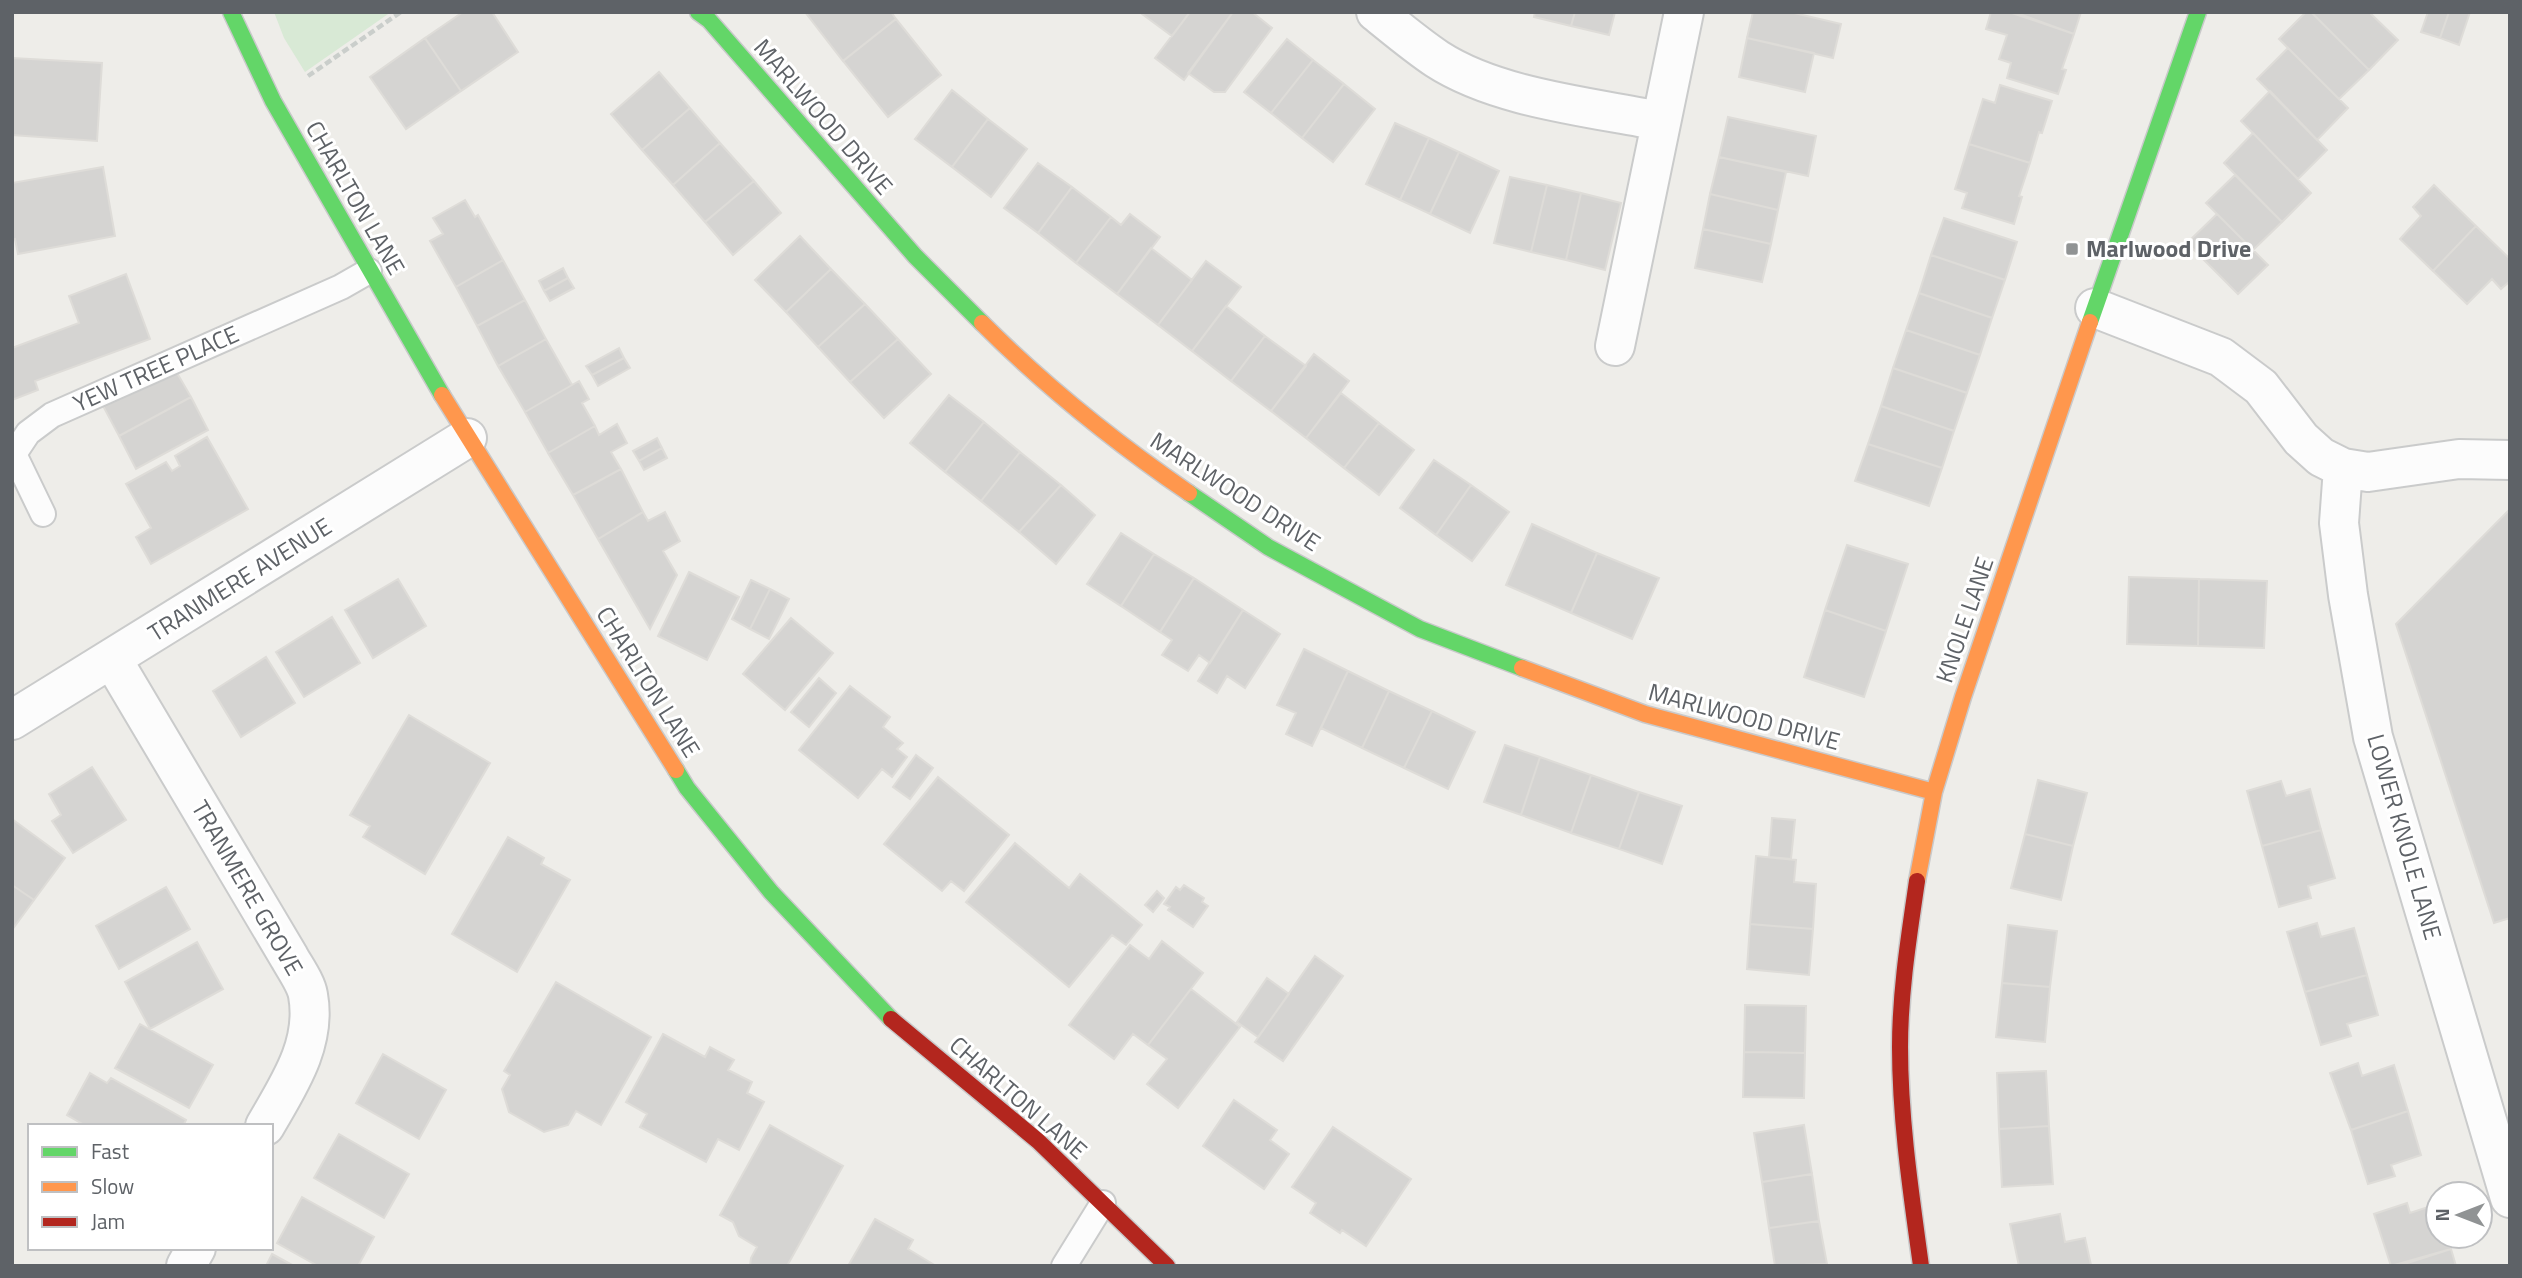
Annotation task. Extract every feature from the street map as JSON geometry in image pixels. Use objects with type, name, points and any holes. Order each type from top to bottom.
[{"type":"street","name":"CHARLTON LANE","points":[[231,12],[273,101],[467,438],[687,788],[771,892],[896,1024],[1038,1141],[1167,1266]]},
{"type":"street","name":"MARLWOOD DRIVE","points":[[698,12],[709,20],[915,256],[1012,352],[1142,460],[1268,547],[1420,629],[1645,714],[1934,792]]},
{"type":"street","points":[[1376,12],[1437,59],[1473,78],[1513,92],[1660,121]]},
{"type":"street","points":[[1615,346],[1684,12]]},
{"type":"street","name":"KNOLE LANE","points":[[1921,1266],[1903,1137],[1900,1046],[1906,958],[1934,792],[1963,697],[2095,308],[2199,12]]},
{"type":"street","points":[[2095,308],[2221,357],[2261,387],[2301,439],[2321,457],[2343,468],[2368,472],[2459,458],[2510,460]]},
{"type":"street","name":"TRANMERE AVENUE","points":[[12,720],[467,438]]},
{"type":"street","name":"LOWER KNOLE LANE","points":[[2343,468],[2339,523],[2348,595],[2373,737],[2510,1198]]},
{"type":"street","name":"TRANMERE GROVE","points":[[112,659],[308,993],[310,1030],[298,1069],[266,1124]]},
{"type":"street","points":[[186,1266],[195,1250]]},
{"type":"lane","name":"YEW TREE PLACE","points":[[43,514],[14,454],[28,433],[44,421],[91,397],[341,287],[369,271]]},
{"type":"lane","points":[[1064,1266],[1103,1203]]},
{"type":"path","points":[[273,101],[401,12]]},
{"type":"green space","points":[[274,12],[391,12],[305,72],[284,38]]},
{"type":"building","points":[[463,12],[492,12],[518,52],[461,91],[425,38]]},
{"type":"building","points":[[805,12],[891,12],[896,19],[843,61]]},
{"type":"building","points":[[1190,12],[1172,36],[1142,14]]},
{"type":"building","points":[[1190,12],[1233,12],[1184,80],[1155,58]]},
{"type":"building","points":[[1233,12],[1252,12],[1272,28],[1225,92],[1214,92],[1188,73]]},
{"type":"building","points":[[1535,12],[1575,12],[1571,26],[1534,17]]},
{"type":"building","points":[[1575,12],[1615,12],[1609,35],[1571,26]]},
{"type":"building","points":[[1753,12],[1790,12],[1841,24],[1833,58],[1747,38]]},
{"type":"building","points":[[1991,12],[2009,12],[2074,34],[2062,69],[2066,70],[2058,94],[2007,78],[2011,63],[1999,59],[2007,35],[1986,29]]},
{"type":"building","points":[[2014,12],[2081,12],[2074,34]]},
{"type":"building","points":[[2306,12],[2311,12],[2369,70],[2339,99],[2279,39]]},
{"type":"building","points":[[2311,12],[2369,12],[2398,40],[2369,70]]},
{"type":"building","points":[[2428,12],[2449,12],[2440,38],[2421,32]]},
{"type":"building","points":[[2449,12],[2470,12],[2459,45],[2440,38]]},
{"type":"building","points":[[896,19],[941,75],[888,117],[843,61]]},
{"type":"building","points":[[425,38],[461,91],[406,129],[370,77]]},
{"type":"building","points":[[1747,38],[1814,53],[1805,92],[1739,77]]},
{"type":"building","points":[[1287,39],[1313,60],[1271,113],[1244,92]]},
{"type":"building","points":[[2288,48],[2348,108],[2317,140],[2257,79]]},
{"type":"building","points":[[12,58],[102,63],[97,141],[12,135]]},
{"type":"building","points":[[1313,60],[1344,84],[1302,138],[1271,113]]},
{"type":"building","points":[[659,72],[690,108],[642,150],[611,114]]},
{"type":"building","points":[[1344,84],[1375,109],[1333,162],[1302,138]]},
{"type":"building","points":[[2000,85],[2052,101],[2030,163],[1969,144],[1983,99],[1995,103]]},
{"type":"building","points":[[952,90],[988,119],[952,167],[915,139]]},
{"type":"building","points":[[2270,91],[2327,150],[2298,179],[2241,121]]},
{"type":"building","points":[[690,108],[720,143],[673,185],[642,150]]},
{"type":"building","points":[[1728,117],[1816,136],[1808,176],[1719,157]]},
{"type":"building","points":[[988,119],[1027,149],[991,197],[952,167]]},
{"type":"building","points":[[1395,123],[1429,138],[1400,200],[1366,184]]},
{"type":"building","points":[[2253,133],[2311,193],[2282,222],[2224,163]]},
{"type":"building","points":[[1429,138],[1459,152],[1430,214],[1400,200]]},
{"type":"building","points":[[720,143],[754,181],[705,222],[673,185]]},
{"type":"building","points":[[1969,144],[2030,163],[2019,196],[2022,197],[2014,224],[1962,208],[1967,193],[1955,189]]},
{"type":"building","points":[[1459,152],[1499,171],[1470,233],[1430,214]]},
{"type":"building","points":[[1719,157],[1786,172],[1778,210],[1710,194]]},
{"type":"building","points":[[1038,163],[1072,187],[1038,233],[1004,208]]},
{"type":"building","points":[[103,167],[115,236],[18,254],[15,239],[12,240],[12,183]]},
{"type":"building","points":[[2235,175],[2282,222],[2253,250],[2206,203]]},
{"type":"building","points":[[1510,177],[1547,185],[1531,252],[1494,243]]},
{"type":"building","points":[[754,181],[781,213],[733,255],[705,222]]},
{"type":"building","points":[[1547,185],[1581,193],[1566,260],[1531,252]]},
{"type":"building","points":[[2434,185],[2476,226],[2433,271],[2400,239],[2421,216],[2413,207]]},
{"type":"building","points":[[1072,187],[1111,217],[1076,263],[1038,233]]},
{"type":"building","points":[[1581,193],[1621,203],[1605,270],[1566,260]]},
{"type":"building","points":[[1710,194],[1778,210],[1771,244],[1703,229]]},
{"type":"building","points":[[465,200],[475,217],[478,215],[503,260],[456,287],[430,241],[443,234],[433,218]]},
{"type":"building","points":[[1130,214],[1160,237],[1117,294],[1076,263],[1111,217],[1121,225]]},
{"type":"building","points":[[2217,214],[2268,265],[2238,294],[2187,243]]},
{"type":"building","points":[[1944,218],[2017,242],[2005,280],[1931,255]]},
{"type":"building","points":[[2476,226],[2510,259],[2510,281],[2501,289],[2492,279],[2467,304],[2433,271]]},
{"type":"building","points":[[1703,229],[1771,244],[1762,282],[1695,268]]},
{"type":"building","points":[[800,236],[831,269],[786,312],[755,280]]},
{"type":"building","points":[[1151,248],[1192,280],[1158,325],[1117,294]]},
{"type":"building","points":[[1931,255],[2005,280],[1992,318],[1919,293]]},
{"type":"building","points":[[503,260],[525,300],[477,326],[456,287]]},
{"type":"building","points":[[1206,261],[1241,287],[1192,351],[1158,325]]},
{"type":"building","points":[[563,268],[568,278],[544,291],[539,281]]},
{"type":"building","points":[[831,269],[865,304],[818,347],[786,312]]},
{"type":"building","points":[[126,274],[150,339],[35,381],[38,390],[12,400],[12,348],[79,323],[69,296]]},
{"type":"building","points":[[568,278],[574,288],[550,301],[544,291]]},
{"type":"building","points":[[1919,293],[1992,318],[1980,355],[1906,330]]},
{"type":"building","points":[[525,300],[546,339],[498,366],[477,326]]},
{"type":"building","points":[[865,304],[898,339],[850,382],[818,347]]},
{"type":"building","points":[[1226,306],[1265,336],[1231,381],[1192,351]]},
{"type":"building","points":[[1906,330],[1980,355],[1967,393],[1893,368]]},
{"type":"building","points":[[1265,336],[1306,366],[1271,411],[1231,381]]},
{"type":"building","points":[[546,339],[572,385],[525,412],[498,366]]},
{"type":"building","points":[[898,339],[931,374],[884,418],[850,382]]},
{"type":"building","points":[[619,348],[624,358],[592,375],[586,366]]},
{"type":"building","points":[[1314,354],[1349,381],[1306,438],[1271,411]]},
{"type":"building","points":[[624,358],[630,368],[598,386],[592,375]]},
{"type":"building","points":[[173,366],[191,397],[119,436],[102,404]]},
{"type":"building","points":[[1893,368],[1967,393],[1954,431],[1881,406]]},
{"type":"building","points":[[579,381],[589,399],[582,403],[595,426],[548,453],[525,412]]},
{"type":"building","points":[[1341,393],[1379,423],[1344,468],[1306,438]]},
{"type":"building","points":[[949,395],[984,422],[945,472],[910,443]]},
{"type":"building","points":[[191,397],[208,430],[136,469],[119,436]]},
{"type":"building","points":[[1881,406],[1954,431],[1942,468],[1868,444]]},
{"type":"building","points":[[984,422],[1020,452],[981,501],[945,472]]},
{"type":"building","points":[[1379,423],[1414,450],[1379,495],[1344,468]]},
{"type":"building","points":[[617,424],[627,443],[611,452],[621,469],[573,495],[548,453],[595,426],[599,435]]},
{"type":"building","points":[[207,437],[248,509],[151,564],[136,537],[151,528],[126,484],[166,462],[172,471],[180,466],[175,456]]},
{"type":"building","points":[[657,438],[662,448],[639,461],[633,451]]},
{"type":"building","points":[[1868,444],[1942,468],[1929,506],[1855,481]]},
{"type":"building","points":[[662,448],[667,458],[644,470],[639,461]]},
{"type":"building","points":[[1020,452],[1061,485],[1019,532],[981,501]]},
{"type":"building","points":[[1434,460],[1471,485],[1436,535],[1400,508]]},
{"type":"building","points":[[621,469],[643,512],[598,539],[573,495]]},
{"type":"building","points":[[1061,485],[1095,515],[1056,564],[1019,532]]},
{"type":"building","points":[[1471,485],[1509,512],[1472,561],[1436,535]]},
{"type":"building","points":[[2510,509],[2510,918],[2494,923],[2396,624]]},
{"type":"building","points":[[643,512],[648,521],[665,512],[680,541],[663,551],[677,575],[650,629],[598,539]]},
{"type":"building","points":[[1532,524],[1597,553],[1571,613],[1506,585]]},
{"type":"building","points":[[1121,533],[1154,554],[1121,606],[1087,584]]},
{"type":"building","points":[[1847,545],[1908,564],[1886,631],[1825,610]]},
{"type":"building","points":[[1597,553],[1659,578],[1632,639],[1571,613]]},
{"type":"building","points":[[1154,554],[1194,578],[1160,632],[1121,606]]},
{"type":"building","points":[[689,572],[739,597],[707,660],[658,636]]},
{"type":"building","points":[[2129,577],[2199,579],[2198,646],[2127,644]]},
{"type":"building","points":[[1194,578],[1243,610],[1210,663],[1199,655],[1188,671],[1162,655],[1172,640],[1160,632]]},
{"type":"building","points":[[398,579],[426,626],[373,658],[345,610]]},
{"type":"building","points":[[2199,579],[2267,581],[2264,648],[2198,646]]},
{"type":"building","points":[[751,580],[770,589],[750,629],[732,619]]},
{"type":"building","points":[[770,589],[789,599],[769,639],[750,629]]},
{"type":"building","points":[[1243,610],[1280,634],[1245,688],[1227,676],[1217,693],[1198,681]]},
{"type":"building","points":[[1825,610],[1886,631],[1864,697],[1804,677]]},
{"type":"building","points":[[332,617],[360,663],[304,697],[276,652]]},
{"type":"building","points":[[791,618],[833,653],[785,710],[743,674]]},
{"type":"building","points":[[1304,649],[1348,671],[1312,746],[1286,734],[1296,713],[1277,705]]},
{"type":"building","points":[[266,657],[295,703],[241,737],[213,691]]},
{"type":"building","points":[[1348,671],[1389,691],[1362,748],[1321,728]]},
{"type":"building","points":[[819,678],[836,693],[809,727],[791,712]]},
{"type":"building","points":[[850,686],[890,717],[883,727],[903,743],[897,749],[907,757],[892,777],[882,769],[858,798],[799,750]]},
{"type":"building","points":[[1389,691],[1432,711],[1404,768],[1362,748]]},
{"type":"building","points":[[1432,711],[1475,732],[1448,789],[1404,768]]},
{"type":"building","points":[[409,715],[490,763],[425,874],[363,837],[370,826],[350,815]]},
{"type":"building","points":[[1505,745],[1540,757],[1521,815],[1484,802]]},
{"type":"building","points":[[916,755],[933,768],[910,799],[893,787]]},
{"type":"building","points":[[1540,757],[1591,775],[1571,833],[1521,815]]},
{"type":"building","points":[[92,767],[126,820],[73,853],[52,821],[61,815],[49,794]]},
{"type":"building","points":[[1591,775],[1639,792],[1619,849],[1571,833]]},
{"type":"building","points":[[938,777],[1009,835],[964,891],[951,881],[942,891],[884,844]]},
{"type":"building","points":[[2038,780],[2087,793],[2073,846],[2025,834]]},
{"type":"building","points":[[2281,781],[2286,796],[2310,789],[2321,830],[2262,846],[2247,791]]},
{"type":"building","points":[[1639,792],[1682,806],[1662,864],[1619,849]]},
{"type":"building","points":[[1772,818],[1795,820],[1791,859],[1769,857]]},
{"type":"building","points":[[12,819],[65,858],[34,900],[12,885]]},
{"type":"building","points":[[2321,830],[2335,878],[2308,886],[2311,898],[2279,907],[2262,846]]},
{"type":"building","points":[[2025,834],[2073,846],[2061,900],[2011,888]]},
{"type":"building","points":[[508,837],[544,858],[541,864],[570,880],[517,972],[452,934]]},
{"type":"building","points":[[1015,843],[1069,888],[1080,874],[1142,925],[1126,945],[1112,935],[1069,987],[966,902]]},
{"type":"building","points":[[1756,856],[1796,860],[1794,882],[1816,884],[1813,929],[1750,924]]},
{"type":"building","points":[[12,885],[34,900],[12,930]]},
{"type":"building","points":[[1184,885],[1204,898],[1202,902],[1208,906],[1193,927],[1168,910],[1170,907],[1164,904],[1176,887],[1180,890]]},
{"type":"building","points":[[166,887],[190,929],[119,969],[96,926]]},
{"type":"building","points":[[1157,891],[1164,898],[1153,912],[1145,905]]},
{"type":"building","points":[[2317,923],[2321,937],[2354,928],[2367,975],[2305,992],[2287,932]]},
{"type":"building","points":[[1750,924],[1813,929],[1809,975],[1747,969]]},
{"type":"building","points":[[2008,925],[2057,931],[2050,987],[2002,983]]},
{"type":"building","points":[[1162,941],[1203,973],[1148,1045],[1133,1034],[1114,1059],[1069,1025],[1130,945],[1149,959]]},
{"type":"building","points":[[197,942],[223,989],[150,1029],[125,982]]},
{"type":"building","points":[[1315,956],[1343,976],[1283,1061],[1255,1042]]},
{"type":"building","points":[[2367,975],[2378,1015],[2347,1024],[2351,1036],[2321,1045],[2305,992]]},
{"type":"building","points":[[1267,978],[1289,994],[1258,1037],[1237,1022]]},
{"type":"building","points":[[556,982],[651,1037],[601,1125],[576,1111],[568,1125],[544,1132],[509,1112],[502,1089],[510,1075],[504,1071]]},
{"type":"building","points":[[2002,983],[2050,987],[2045,1042],[1996,1037]]},
{"type":"building","points":[[1191,989],[1240,1027],[1178,1108],[1147,1084],[1167,1059],[1148,1045]]},
{"type":"building","points":[[1745,1005],[1806,1006],[1805,1053],[1744,1052]]},
{"type":"building","points":[[140,1024],[213,1065],[189,1108],[115,1068]]},
{"type":"building","points":[[663,1034],[705,1057],[710,1047],[734,1060],[728,1070],[752,1082],[747,1093],[764,1102],[739,1150],[718,1139],[706,1162],[640,1127],[647,1114],[626,1102]]},
{"type":"building","points":[[1744,1052],[1805,1053],[1804,1098],[1743,1097]]},
{"type":"building","points":[[383,1054],[446,1090],[419,1139],[356,1103]]},
{"type":"building","points":[[2358,1063],[2362,1076],[2394,1065],[2408,1111],[2351,1130],[2330,1073]]},
{"type":"building","points":[[2046,1071],[2049,1126],[1999,1129],[1997,1073]]},
{"type":"building","points":[[90,1073],[107,1083],[111,1078],[186,1120],[184,1124],[83,1124],[67,1115]]},
{"type":"building","points":[[1234,1100],[1277,1130],[1270,1140],[1289,1154],[1264,1189],[1203,1146]]},
{"type":"building","points":[[2408,1111],[2421,1155],[2391,1165],[2395,1176],[2368,1184],[2351,1130]]},
{"type":"building","points":[[770,1125],[843,1166],[787,1266],[750,1266],[757,1247],[739,1236],[733,1222],[720,1215]]},
{"type":"building","points":[[1804,1125],[1812,1174],[1762,1182],[1754,1133]]},
{"type":"building","points":[[2049,1126],[2053,1184],[2002,1187],[1999,1129]]},
{"type":"building","points":[[1333,1127],[1411,1179],[1366,1246],[1310,1213],[1316,1203],[1292,1187]]},
{"type":"building","points":[[339,1134],[409,1174],[384,1218],[314,1178]]},
{"type":"building","points":[[1812,1174],[1819,1221],[1769,1228],[1762,1182]]},
{"type":"building","points":[[302,1197],[374,1237],[358,1266],[318,1266],[277,1243]]},
{"type":"building","points":[[2407,1203],[2410,1213],[2424,1208],[2424,1250],[2447,1250],[2391,1266],[2374,1214]]},
{"type":"building","points":[[2060,1214],[2065,1242],[2085,1238],[2091,1265],[2019,1266],[2010,1224]]},
{"type":"building","points":[[875,1219],[913,1240],[908,1249],[936,1266],[848,1266]]},
{"type":"building","points":[[1819,1221],[1827,1264],[1775,1266],[1769,1228]]},
{"type":"building","points":[[2451,1250],[2456,1266],[2398,1266]]},
{"type":"building","points":[[272,1254],[294,1266],[266,1266]]},
{"type":"traffic: fast","points":[[231,12],[273,101],[442,395]]},
{"type":"traffic: fast","points":[[698,12],[709,20],[915,256],[982,323]]},
{"type":"traffic: fast","points":[[2090,322],[2198,12]]},
{"type":"traffic: fast","points":[[1189,493],[1268,547],[1420,629],[1522,668]]},
{"type":"traffic: fast","points":[[676,770],[687,788],[771,892],[891,1019]]},
{"type":"traffic: slow","points":[[1917,881],[1934,792],[1963,697],[2090,322]]},
{"type":"traffic: slow","points":[[982,323],[1082,413],[1189,493]]},
{"type":"traffic: slow","points":[[442,395],[676,770]]},
{"type":"traffic: slow","points":[[1522,668],[1645,714],[1934,792]]},
{"type":"traffic: jam","points":[[1917,881],[1903,984],[1900,1074],[1921,1266]]},
{"type":"traffic: jam","points":[[891,1019],[1038,1141],[1167,1266]]},
{"type":"place","name":"Marlwood Drive","points":[[2072,249]]}]
